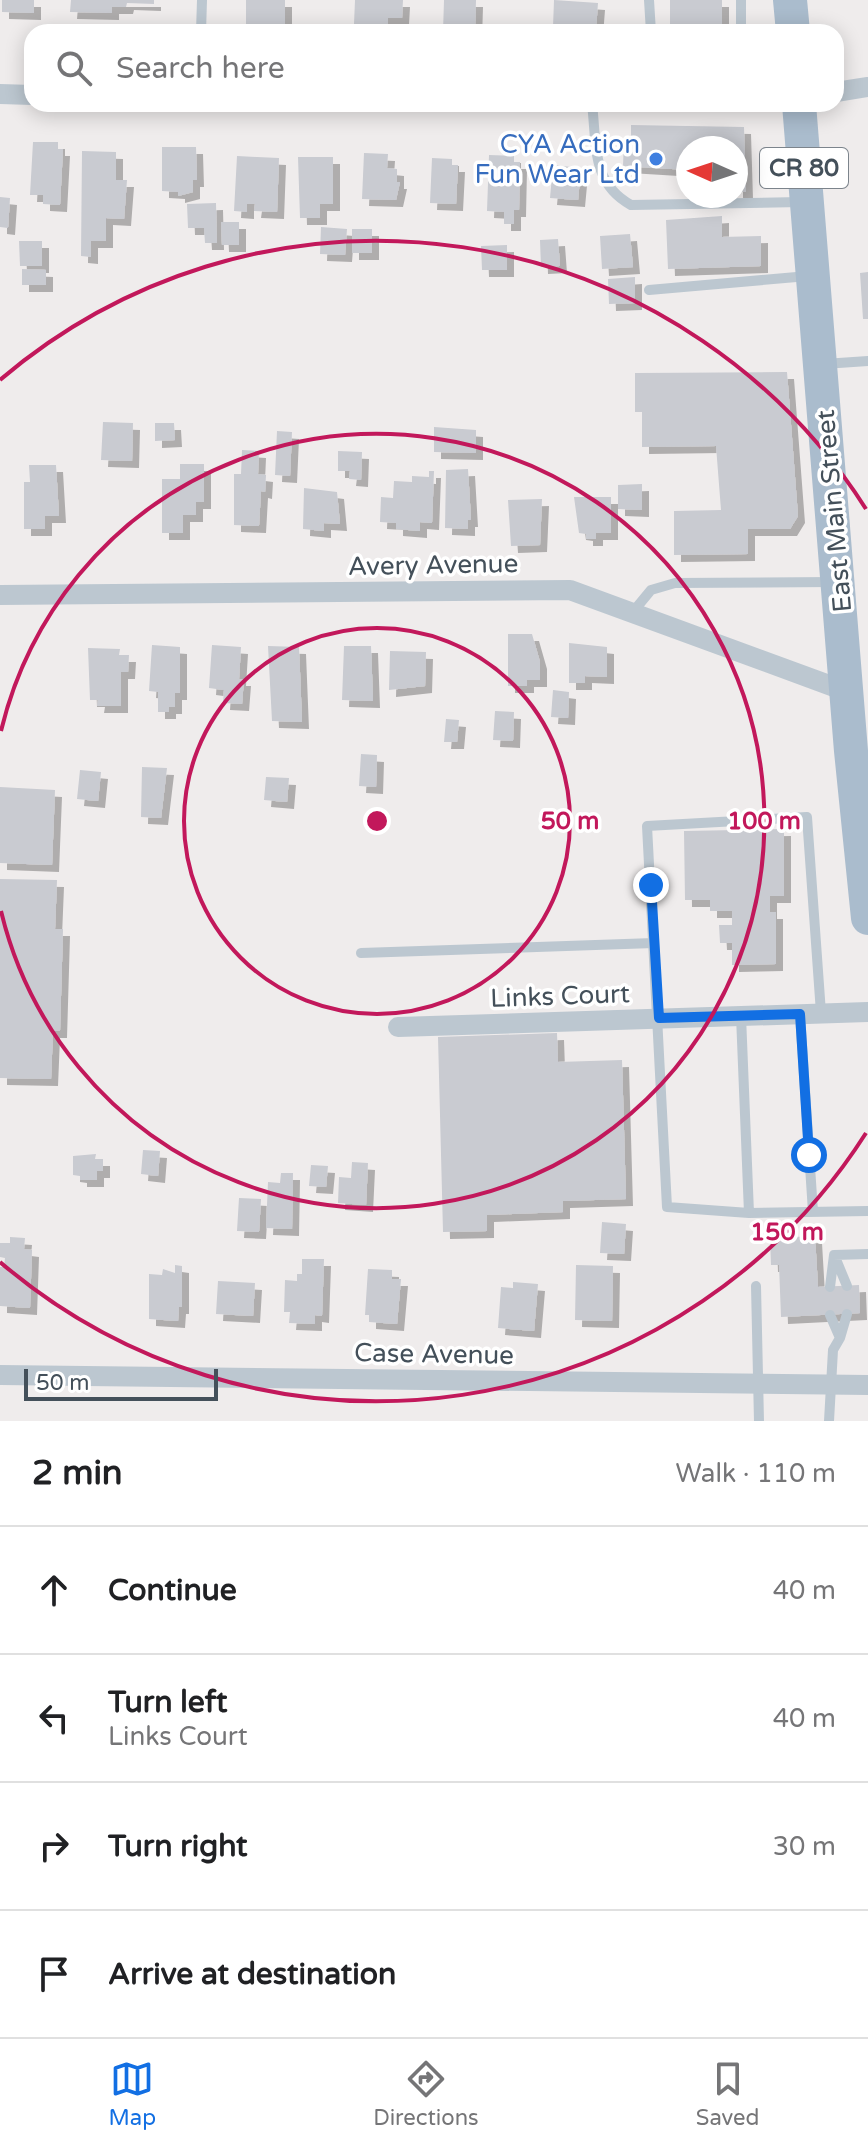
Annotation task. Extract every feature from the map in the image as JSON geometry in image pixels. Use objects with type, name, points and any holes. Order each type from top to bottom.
[{"type":"main road","points":[[790,0],[792,24]]},
{"type":"main road","name":"East Main Street","points":[[800,112],[868,918]]},
{"type":"street","points":[[844,91],[868,87]]},
{"type":"street","points":[[0,94],[24,95]]},
{"type":"street","name":"Avery Avenue","points":[[0,595],[570,590],[848,692]]},
{"type":"street","name":"Links Court","points":[[398,1027],[868,1012]]},
{"type":"street","name":"Case Avenue","points":[[0,1375],[868,1385]]},
{"type":"lane","points":[[201,24],[202,0]]},
{"type":"lane","points":[[649,0],[650,24]]},
{"type":"lane","points":[[741,0],[741,24]]},
{"type":"lane","points":[[593,112],[600,173],[614,195],[631,205],[807,202]]},
{"type":"lane","points":[[649,290],[814,275]]},
{"type":"lane","points":[[822,364],[868,361]]},
{"type":"lane","points":[[632,613],[651,590],[675,583],[840,581]]},
{"type":"lane","points":[[821,1013],[807,817],[647,826],[667,1207],[749,1213],[868,1211]]},
{"type":"lane","points":[[361,953],[654,943]]},
{"type":"lane","points":[[800,1014],[813,1212]]},
{"type":"lane","points":[[741,1016],[749,1213]]},
{"type":"lane","points":[[834,1255],[868,1254]]},
{"type":"lane","points":[[834,1255],[847,1286]]},
{"type":"lane","points":[[830,1287],[834,1255]]},
{"type":"lane","points":[[756,1286],[759,1421]]},
{"type":"lane","points":[[829,1421],[833,1350],[847,1314]]},
{"type":"lane","points":[[830,1315],[840,1338]]},
{"type":"building","points":[[2,0],[34,0],[34,13],[2,12]]},
{"type":"building","points":[[71,0],[154,0],[154,4],[127,3],[126,7],[112,7],[112,13],[70,12]]},
{"type":"building","points":[[246,0],[285,0],[285,24],[246,24]]},
{"type":"building","points":[[355,0],[403,0],[402,18],[388,18],[388,24],[354,24]]},
{"type":"building","points":[[444,0],[476,0],[475,24],[443,24]]},
{"type":"building","points":[[554,0],[598,3],[596,24],[553,24]]},
{"type":"building","points":[[670,0],[722,0],[722,24],[670,24]]},
{"type":"building","name":"CYA Action Fun Wear Ltd","points":[[631,125],[744,127],[744,136],[676,136],[676,169],[623,166],[624,139],[631,139]]},
{"type":"building","points":[[33,142],[58,142],[58,149],[63,149],[60,205],[43,204],[43,195],[30,195]]},
{"type":"building","points":[[162,147],[196,147],[197,180],[193,180],[193,192],[178,196],[178,192],[162,191]]},
{"type":"building","points":[[82,151],[116,152],[116,180],[127,180],[124,219],[106,218],[106,241],[91,241],[91,257],[81,256]]},
{"type":"building","points":[[364,153],[388,154],[387,168],[397,169],[397,182],[400,182],[396,200],[362,199]]},
{"type":"building","points":[[489,155],[514,156],[514,162],[520,162],[519,210],[514,210],[514,224],[504,224],[504,212],[487,211]]},
{"type":"building","points":[[237,156],[279,158],[277,212],[254,211],[255,204],[247,204],[247,212],[234,211]]},
{"type":"building","points":[[298,157],[333,157],[333,204],[320,204],[320,218],[300,218]]},
{"type":"building","points":[[432,158],[452,159],[452,165],[458,165],[456,204],[430,203]]},
{"type":"building","points":[[553,165],[581,168],[578,200],[550,198]]},
{"type":"building","points":[[0,197],[10,198],[8,228],[0,227]]},
{"type":"building","points":[[216,203],[217,243],[205,243],[204,228],[188,228],[187,204]]},
{"type":"building","points":[[722,216],[722,237],[761,236],[761,266],[668,269],[666,220]]},
{"type":"building","points":[[221,222],[239,222],[239,245],[222,245]]},
{"type":"building","points":[[321,227],[347,229],[345,255],[320,254]]},
{"type":"building","points":[[352,229],[372,229],[372,253],[352,253]]},
{"type":"building","points":[[630,234],[633,267],[602,269],[600,236]]},
{"type":"building","points":[[558,239],[560,266],[541,267],[540,240]]},
{"type":"building","points":[[19,241],[42,241],[42,266],[20,266]]},
{"type":"building","points":[[507,245],[507,270],[482,270],[481,246]]},
{"type":"building","points":[[22,269],[46,270],[46,285],[22,285]]},
{"type":"building","points":[[868,272],[868,319],[863,319],[860,273]]},
{"type":"building","points":[[635,277],[635,303],[609,304],[608,279]]},
{"type":"building","points":[[787,372],[798,516],[790,529],[748,529],[748,554],[674,555],[674,511],[721,510],[716,446],[642,447],[642,412],[635,412],[635,373]]},
{"type":"building","points":[[103,422],[133,423],[132,461],[101,460]]},
{"type":"building","points":[[155,423],[174,423],[175,440],[155,441]]},
{"type":"building","points":[[434,427],[476,430],[476,453],[434,452]]},
{"type":"building","points":[[277,431],[292,432],[290,476],[275,475]]},
{"type":"building","points":[[242,450],[259,451],[258,474],[266,475],[265,492],[261,491],[259,526],[234,525],[234,474],[241,474]]},
{"type":"building","points":[[338,451],[362,452],[361,480],[349,479],[350,471],[338,471]]},
{"type":"building","points":[[180,464],[204,464],[204,502],[196,502],[196,515],[183,515],[183,533],[162,533],[162,479],[180,479]]},
{"type":"building","points":[[29,465],[56,465],[59,516],[45,516],[45,529],[24,529],[24,482],[30,482]]},
{"type":"building","points":[[468,469],[471,520],[468,520],[468,529],[445,528],[446,470]]},
{"type":"building","points":[[429,471],[434,471],[432,523],[420,522],[420,531],[396,529],[396,523],[380,522],[381,497],[393,498],[394,481],[412,482],[412,476],[429,477]]},
{"type":"building","points":[[642,484],[642,510],[618,509],[618,485]]},
{"type":"building","points":[[304,488],[337,492],[340,524],[324,523],[324,531],[303,529]]},
{"type":"building","points":[[574,497],[611,497],[611,533],[596,533],[596,539],[586,539],[586,534],[579,533]]},
{"type":"building","points":[[542,499],[540,545],[511,546],[508,500]]},
{"type":"building","points":[[508,634],[532,634],[540,662],[540,680],[527,680],[527,686],[508,686]]},
{"type":"building","points":[[569,643],[607,647],[607,677],[585,676],[585,683],[569,683]]},
{"type":"building","points":[[152,645],[180,647],[180,693],[175,693],[175,707],[169,707],[169,712],[158,712],[158,692],[149,691]]},
{"type":"building","points":[[212,645],[241,647],[239,679],[244,679],[242,704],[223,703],[224,690],[209,688]]},
{"type":"building","points":[[268,646],[299,647],[302,722],[272,721]]},
{"type":"building","points":[[344,646],[371,646],[373,701],[342,700]]},
{"type":"building","points":[[88,648],[120,649],[119,655],[129,655],[128,672],[121,672],[121,706],[97,706],[98,700],[90,700]]},
{"type":"building","points":[[390,651],[426,652],[425,686],[389,690]]},
{"type":"building","points":[[553,690],[569,692],[568,718],[551,717]]},
{"type":"building","points":[[495,711],[514,712],[513,741],[493,740]]},
{"type":"building","points":[[446,719],[459,720],[457,742],[444,742]]},
{"type":"building","points":[[361,754],[377,755],[376,787],[359,786]]},
{"type":"building","points":[[142,767],[167,768],[161,818],[141,817]]},
{"type":"building","points":[[80,770],[101,772],[98,801],[77,799]]},
{"type":"building","points":[[266,777],[289,778],[287,802],[264,800]]},
{"type":"building","points":[[0,787],[55,790],[52,865],[0,863]]},
{"type":"building","points":[[784,829],[784,896],[770,896],[770,912],[776,912],[776,964],[732,965],[732,943],[720,943],[719,925],[732,925],[732,911],[710,911],[710,900],[685,900],[684,831]]},
{"type":"building","points":[[0,879],[57,880],[55,929],[63,929],[60,1031],[53,1031],[51,1079],[0,1078]]},
{"type":"building","points":[[557,1033],[558,1062],[622,1060],[626,1199],[563,1201],[563,1212],[487,1215],[487,1231],[443,1232],[438,1037]]},
{"type":"building","points":[[143,1150],[160,1151],[158,1176],[141,1174]]},
{"type":"building","points":[[96,1154],[95,1159],[103,1159],[103,1171],[97,1171],[97,1180],[80,1180],[80,1176],[73,1175],[73,1156]]},
{"type":"building","points":[[352,1162],[368,1163],[366,1205],[338,1203],[339,1177],[351,1178]]},
{"type":"building","points":[[311,1165],[328,1166],[326,1187],[309,1186]]},
{"type":"building","points":[[281,1173],[293,1173],[292,1229],[266,1228],[268,1182],[280,1183]]},
{"type":"building","points":[[239,1198],[261,1199],[259,1232],[237,1231]]},
{"type":"building","points":[[602,1222],[626,1224],[624,1254],[600,1253]]},
{"type":"building","points":[[815,1236],[818,1287],[859,1285],[860,1313],[781,1317],[779,1265],[771,1265],[770,1238]]},
{"type":"building","points":[[10,1237],[25,1238],[24,1249],[32,1250],[30,1308],[0,1306],[0,1267],[4,1267],[5,1258],[0,1257],[0,1243],[10,1243]]},
{"type":"building","points":[[302,1259],[324,1259],[322,1316],[315,1315],[315,1324],[289,1323],[290,1312],[284,1312],[285,1280],[297,1281],[297,1274],[302,1274]]},
{"type":"building","points":[[175,1265],[182,1266],[182,1307],[179,1307],[178,1321],[149,1319],[149,1274],[162,1275],[163,1269],[175,1273]]},
{"type":"building","points":[[576,1265],[613,1266],[612,1321],[575,1320]]},
{"type":"building","points":[[368,1269],[392,1270],[392,1279],[401,1279],[397,1324],[369,1322],[369,1315],[365,1315]]},
{"type":"building","points":[[218,1281],[255,1283],[253,1316],[216,1314]]},
{"type":"building","points":[[513,1282],[538,1284],[534,1331],[498,1328],[501,1287],[513,1288]]},
{"type":"place","name":"CYA Action Fun Wear Ltd","points":[[656,159]]},
{"type":"route","points":[[651,885],[659,1018],[800,1014],[809,1155]]}]
